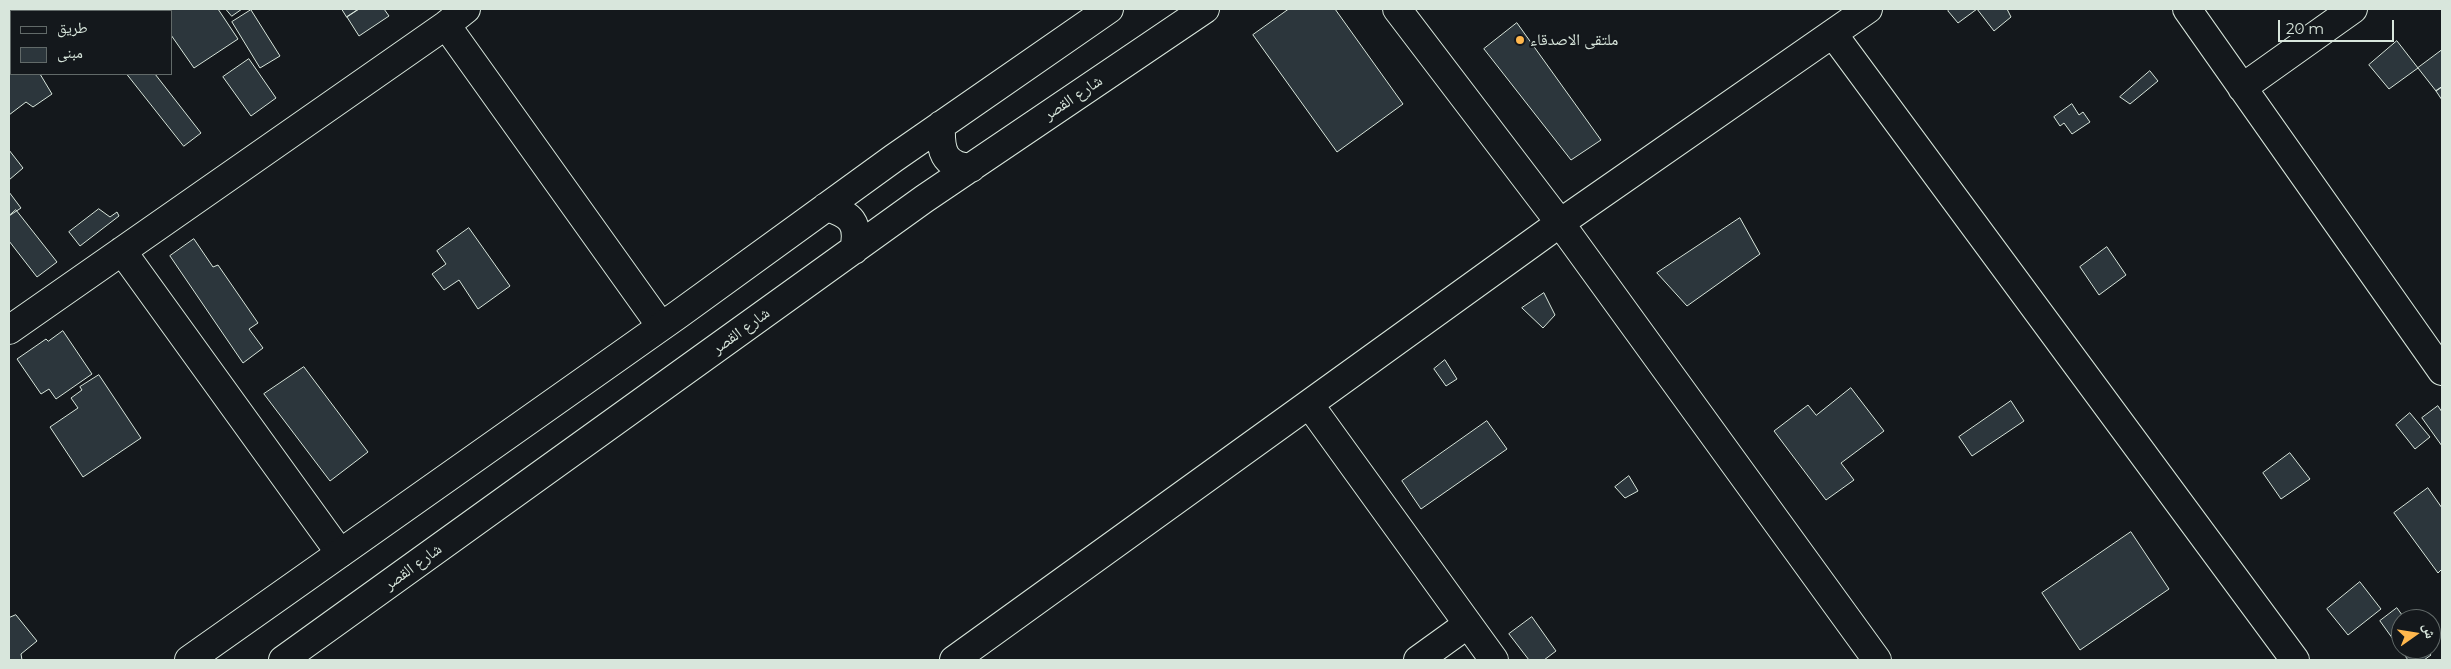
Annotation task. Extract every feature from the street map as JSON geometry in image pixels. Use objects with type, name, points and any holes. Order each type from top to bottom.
[{"type":"street","points":[[188,660],[662,326],[941,125],[1109,9]]},
{"type":"street","name":"شارع القصر","points":[[283,660],[854,250],[1205,9]]},
{"type":"street","points":[[1397,9],[1560,224],[1877,660]]},
{"type":"street","points":[[954,660],[1560,224],[1868,9]]},
{"type":"street","points":[[2186,9],[2442,371]]},
{"type":"street","points":[[2242,88],[2353,9]]},
{"type":"street","points":[[9,330],[456,17],[662,326]]},
{"type":"street","points":[[1833,34],[2295,660]]},
{"type":"street","points":[[941,125],[940,143],[945,155],[960,167],[971,168]]},
{"type":"street","points":[[826,207],[840,211],[851,218],[857,237],[854,250]]},
{"type":"street","points":[[122,251],[340,553]]},
{"type":"street","points":[[1310,404],[1494,660]]},
{"type":"street","points":[[1418,660],[1468,624]]},
{"type":"building","points":[[13,9],[85,10],[14,10]]},
{"type":"building","points":[[84,9],[125,10],[85,10]]},
{"type":"building","points":[[218,9],[238,39],[194,68],[172,36],[172,10],[154,10]]},
{"type":"building","points":[[226,9],[242,9],[232,16]]},
{"type":"building","points":[[342,9],[359,9],[347,17]]},
{"type":"building","points":[[359,9],[384,9],[389,16],[359,36],[347,17]]},
{"type":"building","points":[[1289,9],[1335,9],[1403,104],[1337,152],[1253,35]]},
{"type":"building","points":[[1950,9],[1977,9],[1958,23],[1948,11]]},
{"type":"building","points":[[1977,9],[2007,9],[2011,17],[1994,31]]},
{"type":"building","points":[[251,10],[280,56],[260,68],[232,22]]},
{"type":"building","points":[[1517,23],[1601,140],[1571,160],[1484,49]]},
{"type":"building","points":[[9,30],[10,75],[41,75],[52,94],[33,107],[26,102],[9,115]]},
{"type":"building","points":[[2397,41],[2418,68],[2389,89],[2369,65]]},
{"type":"building","points":[[2442,50],[2442,87],[2436,91],[2418,68]]},
{"type":"building","points":[[249,59],[276,98],[251,116],[223,77]]},
{"type":"building","points":[[2150,71],[2158,81],[2130,104],[2120,97]]},
{"type":"building","points":[[128,75],[156,75],[201,133],[184,146]]},
{"type":"building","points":[[2442,87],[2442,100],[2436,91]]},
{"type":"building","points":[[2072,104],[2079,115],[2083,112],[2090,122],[2072,134],[2064,123],[2060,126],[2054,117]]},
{"type":"building","points":[[9,150],[23,168],[9,180]]},
{"type":"building","points":[[9,192],[21,208],[9,216]]},
{"type":"building","points":[[99,209],[110,217],[117,212],[119,216],[80,246],[69,232]]},
{"type":"building","points":[[16,210],[57,262],[37,277],[9,241],[9,216]]},
{"type":"building","points":[[1740,218],[1760,254],[1687,306],[1657,273]]},
{"type":"building","points":[[469,228],[510,286],[478,309],[459,280],[444,290],[432,274],[446,264],[437,251]]},
{"type":"building","points":[[194,239],[213,267],[218,265],[258,323],[249,329],[263,348],[243,363],[170,256]]},
{"type":"building","points":[[2107,247],[2126,275],[2099,295],[2080,267]]},
{"type":"building","points":[[1544,293],[1555,315],[1543,328],[1522,308]]},
{"type":"building","points":[[63,331],[92,374],[56,399],[49,389],[41,394],[17,359],[46,339],[48,341]]},
{"type":"building","points":[[1445,360],[1457,379],[1446,386],[1434,369]]},
{"type":"building","points":[[304,367],[368,452],[330,481],[264,394]]},
{"type":"building","points":[[99,375],[141,438],[83,477],[50,427],[78,408],[71,398],[82,390],[80,387]]},
{"type":"building","points":[[1851,388],[1884,431],[1841,463],[1854,480],[1826,500],[1774,431],[1808,405],[1816,415]]},
{"type":"building","points":[[2011,401],[2024,421],[1972,456],[1959,437]]},
{"type":"building","points":[[2438,406],[2442,412],[2442,446],[2422,418]]},
{"type":"building","points":[[2410,413],[2430,437],[2415,449],[2396,425]]},
{"type":"building","points":[[1487,421],[1507,449],[1421,509],[1402,481]]},
{"type":"building","points":[[2290,453],[2310,479],[2281,499],[2263,473]]},
{"type":"building","points":[[1629,476],[1638,491],[1625,498],[1615,487]]},
{"type":"building","points":[[2428,488],[2442,508],[2442,569],[2438,573],[2394,513]]},
{"type":"building","points":[[2131,532],[2169,589],[2080,650],[2042,593]]},
{"type":"building","points":[[2360,582],[2381,609],[2348,635],[2327,609]]},
{"type":"building","points":[[2391,613],[2391,636],[2380,621]]},
{"type":"building","points":[[16,615],[37,641],[21,654],[22,660],[9,660],[9,618]]},
{"type":"building","points":[[1532,617],[1556,651],[1544,660],[1529,660],[1509,634]]},
{"type":"building","points":[[2407,659],[2425,659],[2424,660]]},
{"type":"place","name":"ملتقى الاصدقاء","points":[[1520,40]]}]
